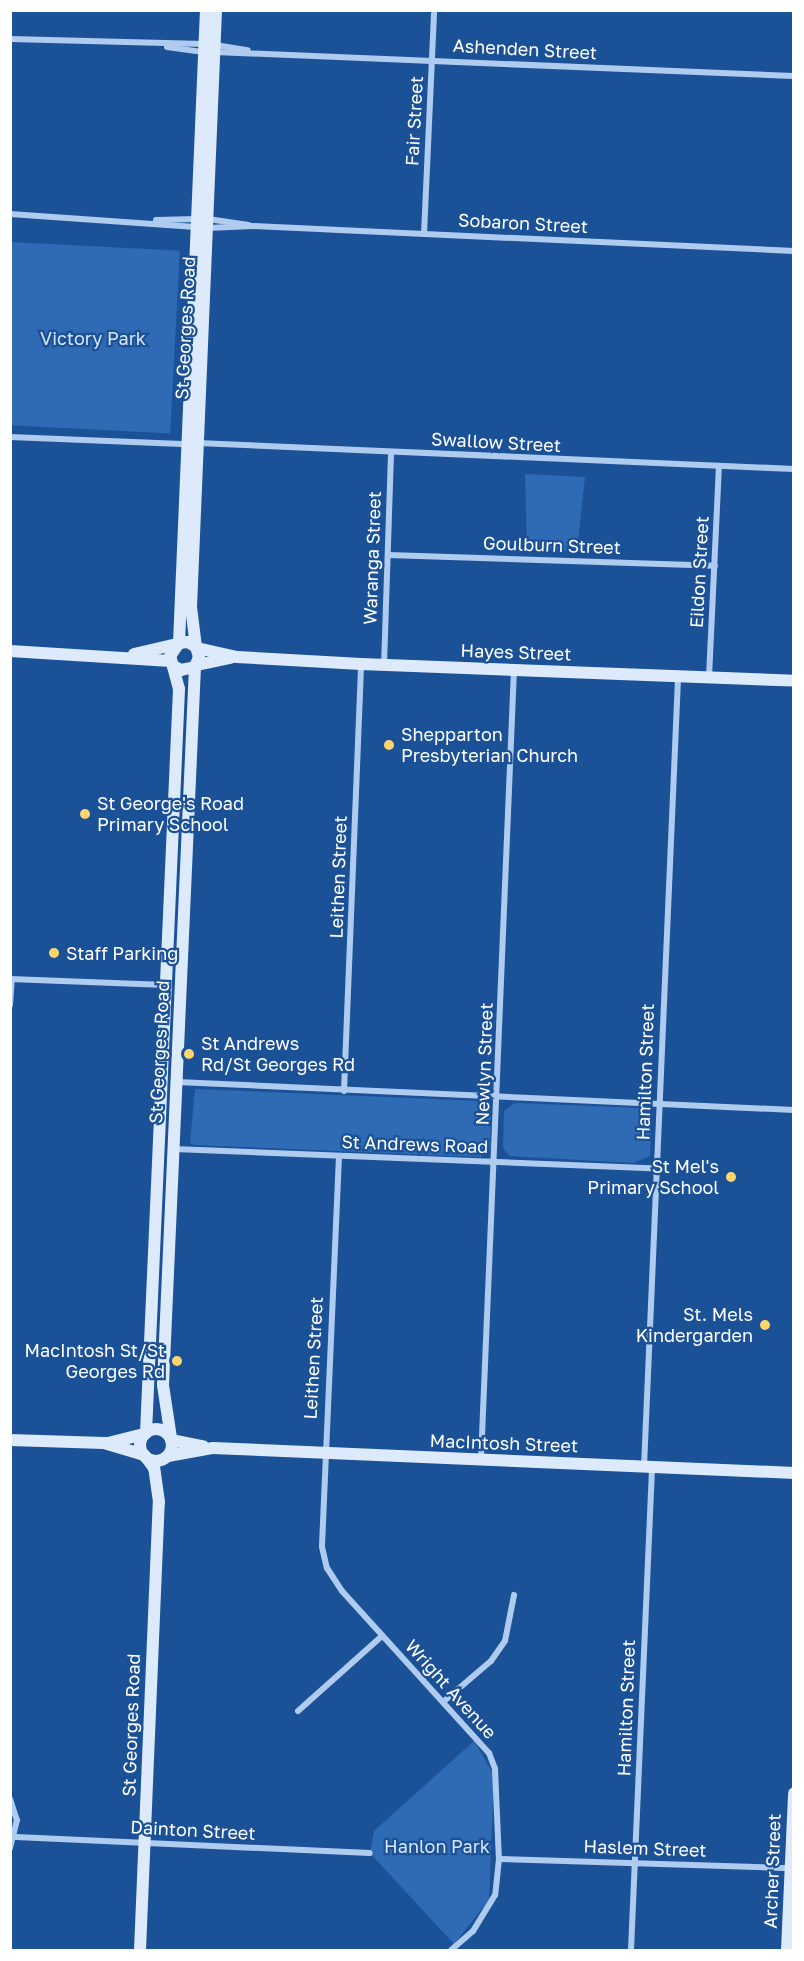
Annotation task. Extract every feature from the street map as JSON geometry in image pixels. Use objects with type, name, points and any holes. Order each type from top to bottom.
[{"type":"street","name":"St Georges Road","points":[[178,643],[186,611],[208,95],[209,48],[206,10]]},
{"type":"street","name":"St Georges Road","points":[[209,48],[216,10]]},
{"type":"street","name":"Fair Street","points":[[424,234],[434,10]]},
{"type":"street","name":"Ashenden Street","points":[[10,39],[794,76]]},
{"type":"street","name":"Sobaron Street","points":[[10,214],[794,251]]},
{"type":"street","name":"Swallow Street","points":[[10,437],[794,469]]},
{"type":"street","name":"Waranga Street","points":[[384,665],[391,452]]},
{"type":"street","name":"Eildon Street","points":[[709,677],[719,467]]},
{"type":"street","name":"Goulburn Street","points":[[388,555],[715,566]]},
{"type":"street","name":"St Georges Road","points":[[186,611],[196,648]]},
{"type":"street","points":[[10,651],[128,656],[172,663],[186,671],[196,666],[196,648],[188,642],[128,656]]},
{"type":"street","points":[[172,663],[171,651],[178,643]]},
{"type":"street","name":"Hayes Street","points":[[196,648],[237,657],[361,664],[794,681]]},
{"type":"street","name":"Hayes Street","points":[[196,666],[237,657]]},
{"type":"street","name":"St Georges Road","points":[[146,1434],[179,697],[172,663]]},
{"type":"street","name":"Leithen Street","points":[[344,1091],[361,664]]},
{"type":"street","name":"St Georges Road","points":[[171,1439],[163,1385],[191,730],[196,666]]},
{"type":"street","name":"Newlyn Street","points":[[481,1460],[498,1096],[514,669]]},
{"type":"street","name":"Hamilton Street","points":[[631,1950],[658,1103],[678,678]]},
{"type":"street","points":[[179,697],[193,698]]},
{"type":"street","points":[[177,729],[191,730]]},
{"type":"street","points":[[173,823],[187,824]]},
{"type":"street","points":[[10,1005],[11,979],[180,986]]},
{"type":"street","points":[[162,1068],[176,1076],[344,1091],[794,1110]]},
{"type":"street","points":[[158,1149],[173,1149]]},
{"type":"street","name":"St Andrews Road","points":[[173,1149],[657,1168]]},
{"type":"street","name":"Leithen Street","points":[[323,1454],[339,1155]]},
{"type":"street","points":[[152,1306],[166,1306]]},
{"type":"street","points":[[10,1440],[104,1443],[160,1430],[171,1439],[167,1456],[154,1460],[104,1443]]},
{"type":"street","points":[[145,1456],[141,1442],[146,1434]]},
{"type":"street","name":"MacIntosh Street","points":[[171,1439],[213,1449],[794,1473]]},
{"type":"street","name":"MacIntosh Street","points":[[167,1456],[213,1449]]},
{"type":"street","name":"Wright Avenue","points":[[323,1454],[322,1547],[327,1568],[342,1592],[489,1753],[495,1769],[499,1859],[495,1895],[473,1931],[452,1950]]},
{"type":"street","name":"St Georges Road","points":[[145,1456],[154,1468],[159,1502]]},
{"type":"street","name":"St Georges Road","points":[[140,1950],[159,1502],[167,1456]]},
{"type":"street","points":[[443,1702],[491,1661],[505,1641],[514,1595]]},
{"type":"street","points":[[298,1710],[382,1636]]},
{"type":"street","name":"Archer Street","points":[[787,1950],[794,1793]]},
{"type":"street","points":[[10,1799],[17,1820],[15,1837],[10,1848]]},
{"type":"street","name":"Dainton Street","points":[[15,1837],[370,1853]]},
{"type":"street","name":"Haslem Street","points":[[499,1859],[790,1868]]},
{"type":"green space","name":"Victory Park","points":[[11,242],[180,251],[170,434],[10,425]]},
{"type":"green space","points":[[525,474],[585,477],[577,551],[527,549]]},
{"type":"green space","points":[[195,1089],[480,1101],[491,1112],[490,1149],[481,1157],[194,1145],[190,1143]]},
{"type":"green space","points":[[515,1103],[642,1108],[652,1120],[650,1156],[633,1163],[510,1156],[503,1148],[504,1111]]},
{"type":"green space","name":"Hanlon Park","points":[[474,1741],[494,1775],[489,1900],[454,1944],[370,1853],[374,1831]]},
{"type":"place","name":"Shepparton Presbyterian Church","points":[[389,745]]},
{"type":"place","name":"St George's Road Primary School","points":[[85,814]]},
{"type":"place","name":"Staff Parking","points":[[54,953]]},
{"type":"place","name":"St Andrews Rd/St Georges Rd","points":[[189,1054]]},
{"type":"place","name":"St Mel's Primary School","points":[[731,1177]]},
{"type":"place","name":"St. Mels Kindergarden","points":[[765,1325]]},
{"type":"place","name":"MacIntosh St/St Georges Rd","points":[[177,1361]]}]
